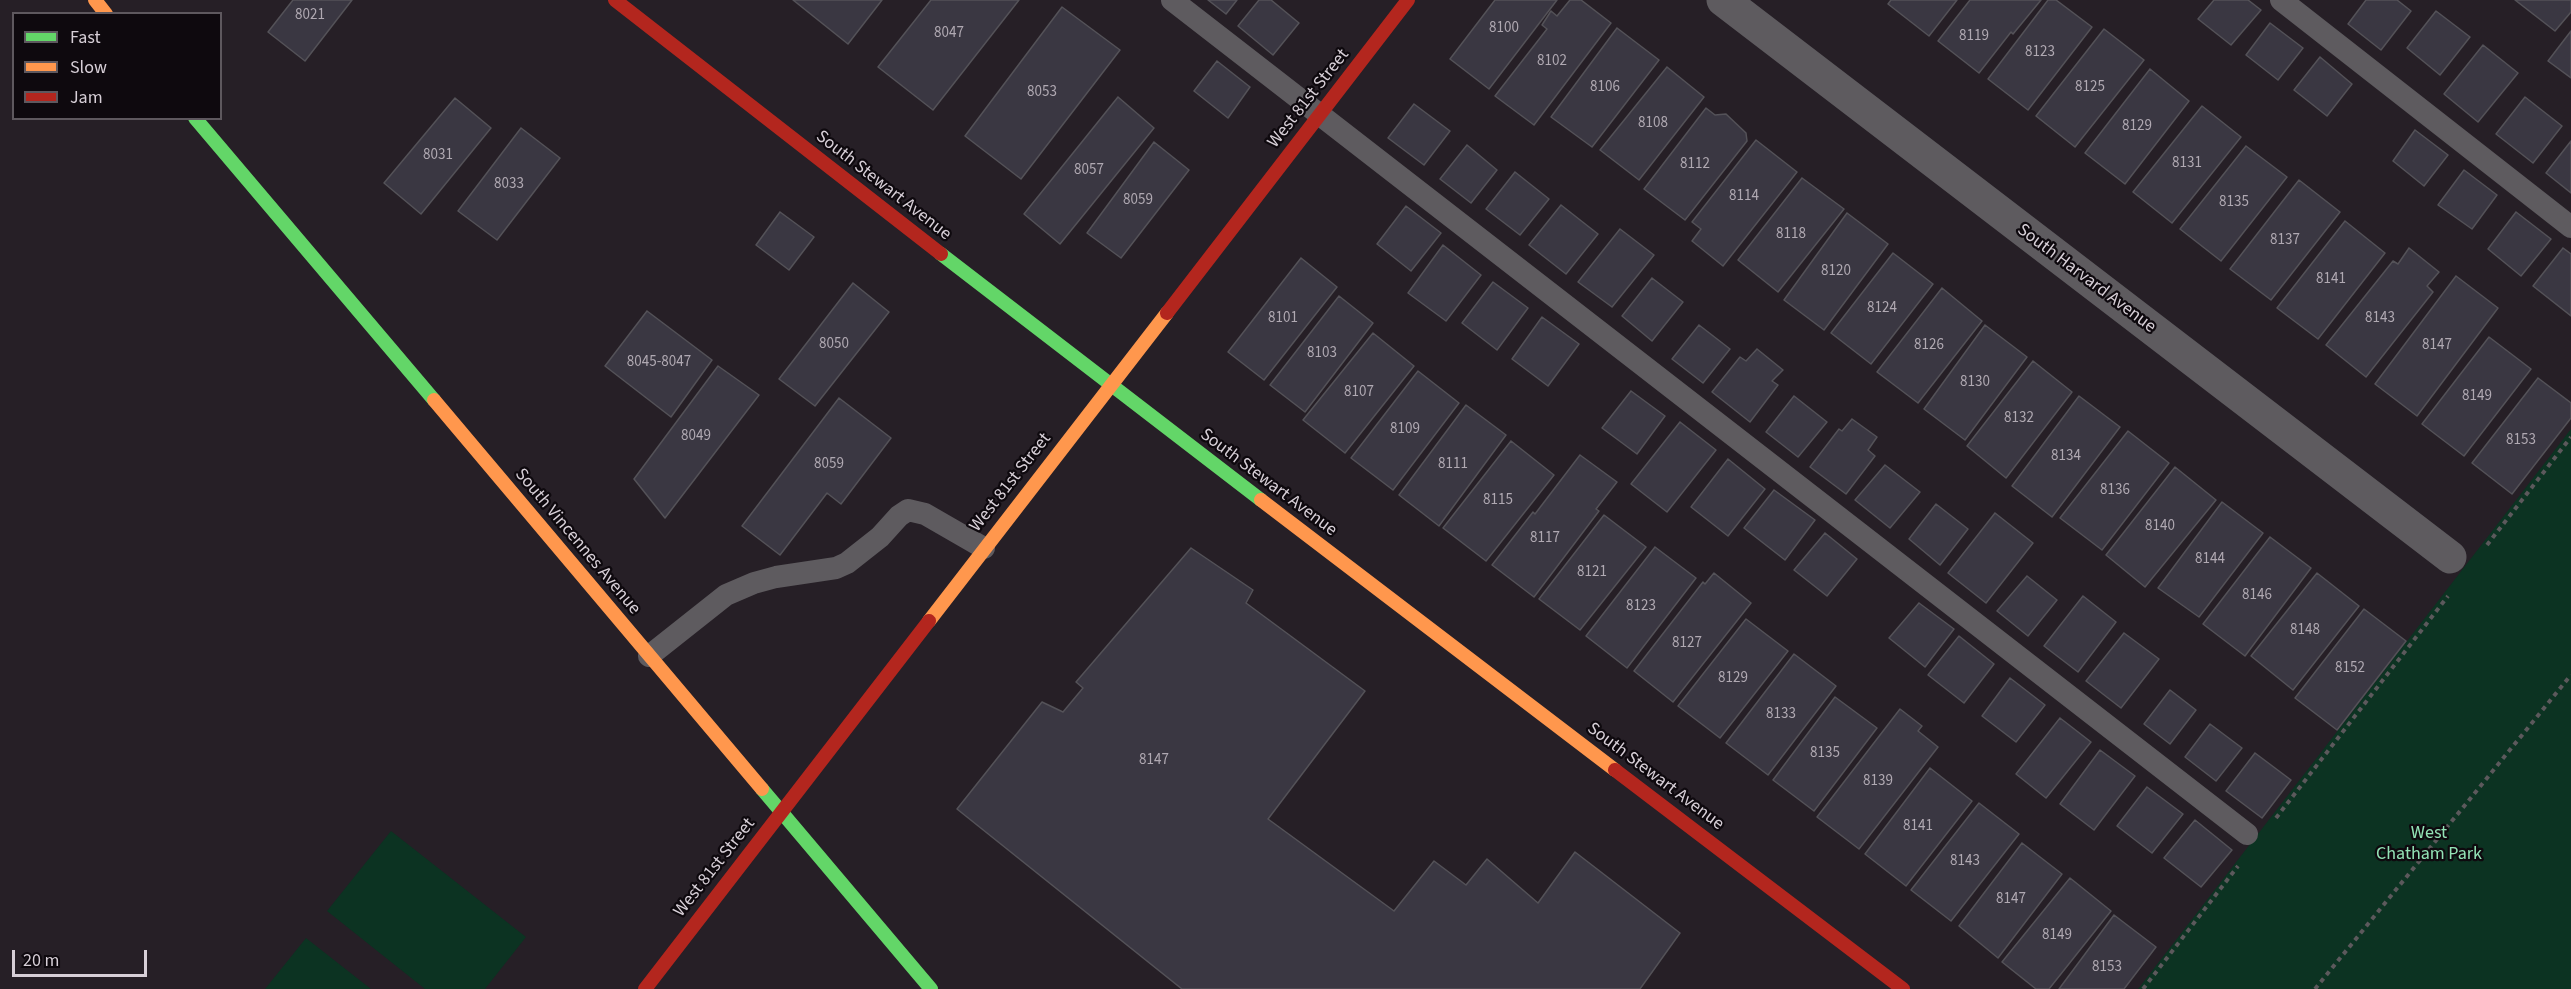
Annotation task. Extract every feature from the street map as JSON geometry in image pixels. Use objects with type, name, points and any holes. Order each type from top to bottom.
[{"type":"street","points":[[95,0],[104,12]]},
{"type":"street","name":"South Stewart Avenue","points":[[615,0],[1110,386],[1903,989]]},
{"type":"street","name":"West 81st Street","points":[[645,989],[1408,0]]},
{"type":"street","name":"South Harvard Avenue","points":[[1723,0],[2450,557]]},
{"type":"street","name":"South Vincennes Avenue","points":[[197,120],[931,989]]},
{"type":"lane","points":[[1172,0],[2247,834]]},
{"type":"lane","points":[[2281,0],[2571,227]]},
{"type":"lane","points":[[649,656],[726,595],[754,583],[776,577],[836,568],[847,563],[880,537],[899,516],[908,510],[925,514],[984,548]]},
{"type":"path","points":[[2486,546],[2571,436]]},
{"type":"path","points":[[2275,819],[2450,593]]},
{"type":"path","points":[[2315,989],[2571,675]]},
{"type":"path","points":[[2144,989],[2246,857]]},
{"type":"green space","name":"West Chatham Park","points":[[2571,429],[2571,989],[2138,989]]},
{"type":"green space","points":[[391,831],[526,937],[485,989],[425,989],[327,911]]},
{"type":"green space","points":[[306,938],[371,989],[265,989]]},
{"type":"building","points":[[293,0],[352,0],[305,61],[268,32]]},
{"type":"building","points":[[793,0],[882,0],[848,44]]},
{"type":"building","points":[[931,0],[1019,0],[933,110],[878,67]]},
{"type":"building","points":[[1208,0],[1237,0],[1226,14]]},
{"type":"building","points":[[1259,0],[1271,0],[1299,23],[1273,55],[1238,26]]},
{"type":"building","points":[[1495,0],[1557,0],[1489,89],[1450,59]]},
{"type":"building","points":[[1570,0],[1581,0],[1611,23],[1534,125],[1495,96],[1547,29],[1542,25],[1551,11],[1557,16]]},
{"type":"building","points":[[1891,0],[1957,0],[1929,36],[1888,4]]},
{"type":"building","points":[[1970,0],[2041,0],[2013,34],[2011,32],[1979,73],[1938,41]]},
{"type":"building","points":[[2048,0],[2056,0],[2092,27],[2028,110],[1988,79]]},
{"type":"building","points":[[2214,0],[2248,0],[2261,10],[2231,45],[2198,19]]},
{"type":"building","points":[[2366,0],[2397,0],[2411,11],[2381,50],[2348,24]]},
{"type":"building","points":[[2515,0],[2571,0],[2571,12],[2555,31]]},
{"type":"building","points":[[1062,7],[1120,50],[1021,179],[965,136]]},
{"type":"building","points":[[2436,11],[2470,37],[2440,75],[2407,48]]},
{"type":"building","points":[[2270,23],[2303,48],[2278,80],[2246,55]]},
{"type":"building","points":[[1617,28],[1659,60],[1592,147],[1551,117]]},
{"type":"building","points":[[2104,29],[2144,60],[2075,147],[2036,116]]},
{"type":"building","points":[[2571,31],[2571,78],[2548,61]]},
{"type":"building","points":[[2483,45],[2518,73],[2478,122],[2444,94]]},
{"type":"building","points":[[2320,57],[2352,84],[2327,116],[2294,90]]},
{"type":"building","points":[[1217,61],[1250,87],[1228,118],[1194,91]]},
{"type":"building","points":[[1667,67],[1704,97],[1639,180],[1600,150]]},
{"type":"building","points":[[2150,69],[2189,101],[2125,184],[2085,153]]},
{"type":"building","points":[[1118,97],[1154,128],[1060,244],[1024,214]]},
{"type":"building","points":[[2525,97],[2562,126],[2533,163],[2496,134]]},
{"type":"building","points":[[455,98],[491,128],[421,214],[384,183]]},
{"type":"building","points":[[1414,104],[1450,131],[1424,165],[1388,138]]},
{"type":"building","points":[[2202,106],[2241,137],[2172,223],[2133,192]]},
{"type":"building","points":[[1706,108],[1715,115],[1726,114],[1746,133],[1747,141],[1685,220],[1644,189]]},
{"type":"building","points":[[521,128],[560,158],[497,240],[458,211]]},
{"type":"building","points":[[2415,130],[2448,155],[2424,186],[2393,161]]},
{"type":"building","points":[[1756,140],[1797,172],[1723,266],[1692,241],[1701,229],[1692,222]]},
{"type":"building","points":[[2571,141],[2571,193],[2546,173]]},
{"type":"building","points":[[1154,142],[1189,170],[1121,258],[1087,233]]},
{"type":"building","points":[[1467,145],[1497,170],[1471,203],[1440,179]]},
{"type":"building","points":[[2246,146],[2287,177],[2221,261],[2180,229]]},
{"type":"building","points":[[2464,170],[2497,195],[2472,229],[2438,205]]},
{"type":"building","points":[[1515,172],[1549,199],[1520,235],[1486,209]]},
{"type":"building","points":[[1802,178],[1844,209],[1778,292],[1738,260]]},
{"type":"building","points":[[2299,180],[2340,212],[2271,300],[2230,269]]},
{"type":"building","points":[[1561,205],[1598,234],[1566,274],[1529,245]]},
{"type":"building","points":[[1406,206],[1441,233],[1411,271],[1377,244]]},
{"type":"building","points":[[780,212],[814,237],[789,270],[756,245]]},
{"type":"building","points":[[2516,212],[2551,239],[2521,276],[2488,249]]},
{"type":"building","points":[[1847,213],[1888,244],[1824,330],[1784,300]]},
{"type":"building","points":[[2345,221],[2385,253],[2318,339],[2277,308]]},
{"type":"building","points":[[1620,229],[1654,255],[1612,307],[1578,282]]},
{"type":"building","points":[[1443,245],[1481,275],[1446,321],[1408,293]]},
{"type":"building","points":[[2409,248],[2439,272],[2427,286],[2433,292],[2366,377],[2326,345],[2393,261],[2398,264]]},
{"type":"building","points":[[2563,248],[2571,254],[2571,316],[2533,286]]},
{"type":"building","points":[[1893,253],[1933,284],[1871,364],[1831,333]]},
{"type":"building","points":[[1301,258],[1337,287],[1264,380],[1228,352]]},
{"type":"building","points":[[2456,276],[2498,308],[2417,416],[2375,384]]},
{"type":"building","points":[[1652,278],[1683,302],[1652,341],[1622,316]]},
{"type":"building","points":[[1493,282],[1528,308],[1497,350],[1462,323]]},
{"type":"building","points":[[853,283],[889,312],[815,406],[779,379]]},
{"type":"building","points":[[1942,288],[1982,321],[1918,403],[1877,372]]},
{"type":"building","points":[[1339,296],[1373,323],[1305,412],[1270,385]]},
{"type":"building","points":[[647,311],[712,360],[671,417],[605,366]]},
{"type":"building","points":[[1542,317],[1579,344],[1548,386],[1512,359]]},
{"type":"building","points":[[1699,325],[1730,349],[1703,383],[1672,359]]},
{"type":"building","points":[[1985,325],[2027,357],[1965,440],[1924,409]]},
{"type":"building","points":[[1373,333],[1414,366],[1345,453],[1303,420]]},
{"type":"building","points":[[2489,337],[2531,369],[2464,456],[2422,424]]},
{"type":"building","points":[[1757,349],[1783,370],[1772,381],[1778,385],[1750,422],[1712,392],[1740,357],[1746,361]]},
{"type":"building","points":[[2033,361],[2072,392],[2006,478],[1967,446]]},
{"type":"building","points":[[718,366],[759,395],[665,518],[634,479]]},
{"type":"building","points":[[1418,371],[1459,403],[1393,490],[1351,458]]},
{"type":"building","points":[[2538,378],[2571,403],[2571,418],[2512,494],[2472,463]]},
{"type":"building","points":[[1631,391],[1665,416],[1637,454],[1602,428]]},
{"type":"building","points":[[1794,396],[1827,422],[1798,457],[1766,432]]},
{"type":"building","points":[[2079,396],[2120,427],[2052,517],[2012,486]]},
{"type":"building","points":[[839,398],[891,438],[841,504],[827,493],[780,555],[742,526]]},
{"type":"building","points":[[1466,405],[1506,435],[1439,526],[1399,495]]},
{"type":"building","points":[[1852,419],[1877,437],[1868,450],[1875,456],[1846,494],[1810,467],[1839,429],[1842,431]]},
{"type":"building","points":[[1680,422],[1716,450],[1667,512],[1631,484]]},
{"type":"building","points":[[2128,431],[2169,463],[2102,550],[2060,518]]},
{"type":"building","points":[[1511,441],[1554,475],[1486,561],[1443,528]]},
{"type":"building","points":[[1580,455],[1617,482],[1596,509],[1599,511],[1534,597],[1492,565]]},
{"type":"building","points":[[1728,459],[1765,489],[1728,536],[1691,507]]},
{"type":"building","points":[[1885,465],[1920,492],[1890,528],[1855,500]]},
{"type":"building","points":[[2175,467],[2216,500],[2145,587],[2106,555]]},
{"type":"building","points":[[1774,490],[1815,520],[1785,560],[1744,528]]},
{"type":"building","points":[[2222,502],[2263,533],[2199,617],[2158,588]]},
{"type":"building","points":[[1936,504],[1968,529],[1940,565],[1909,539]]},
{"type":"building","points":[[1995,513],[2033,543],[1986,603],[1948,573]]},
{"type":"building","points":[[1604,515],[1646,547],[1580,630],[1539,599]]},
{"type":"building","points":[[1825,533],[1857,559],[1827,596],[1794,570]]},
{"type":"building","points":[[2270,537],[2311,568],[2245,656],[2203,624]]},
{"type":"building","points":[[1655,547],[1696,578],[1627,668],[1586,636]]},
{"type":"building","points":[[1191,548],[1253,590],[1246,603],[1365,691],[1268,819],[1394,911],[1434,861],[1466,885],[1487,859],[1538,903],[1575,852],[1680,933],[1640,989],[1182,989],[957,809],[1042,702],[1063,712],[1083,688],[1076,682]]},
{"type":"building","points":[[1714,573],[1751,603],[1673,702],[1634,671],[1703,582],[1705,584]]},
{"type":"building","points":[[2317,573],[2359,606],[2293,690],[2251,656]]},
{"type":"building","points":[[2027,576],[2057,600],[2028,636],[1997,611]]},
{"type":"building","points":[[2083,596],[2116,622],[2078,672],[2044,646]]},
{"type":"building","points":[[1919,603],[1954,629],[1925,667],[1889,638]]},
{"type":"building","points":[[2364,609],[2406,641],[2337,730],[2295,698]]},
{"type":"building","points":[[1746,619],[1788,651],[1720,738],[1678,706]]},
{"type":"building","points":[[2124,633],[2159,659],[2121,708],[2086,681]]},
{"type":"building","points":[[1959,636],[1994,664],[1964,703],[1928,675]]},
{"type":"building","points":[[1794,654],[1836,686],[1768,775],[1726,743]]},
{"type":"building","points":[[2010,678],[2045,705],[2016,742],[1982,716]]},
{"type":"building","points":[[2170,690],[2196,710],[2170,744],[2144,724]]},
{"type":"building","points":[[1835,697],[1877,728],[1814,811],[1773,780]]},
{"type":"building","points":[[1900,709],[1922,726],[1918,731],[1938,747],[1859,849],[1817,817]]},
{"type":"building","points":[[2060,718],[2091,742],[2046,798],[2016,774]]},
{"type":"building","points":[[2210,724],[2242,748],[2216,781],[2185,757]]},
{"type":"building","points":[[2100,750],[2135,776],[2094,830],[2060,804]]},
{"type":"building","points":[[2255,753],[2291,780],[2262,818],[2226,791]]},
{"type":"building","points":[[1930,768],[1972,801],[1906,886],[1865,854]]},
{"type":"building","points":[[2147,787],[2183,814],[2152,853],[2117,826]]},
{"type":"building","points":[[1979,803],[2019,834],[1951,921],[1911,890]]},
{"type":"building","points":[[2195,820],[2232,850],[2201,887],[2164,858]]},
{"type":"building","points":[[2022,843],[2062,874],[1998,958],[1959,926]]},
{"type":"building","points":[[2070,878],[2111,911],[2049,989],[2036,989],[2002,962]]},
{"type":"building","points":[[2114,915],[2156,947],[2124,989],[2059,989]]},
{"type":"traffic: fast","points":[[197,120],[434,400]]},
{"type":"traffic: fast","points":[[941,254],[1261,500]]},
{"type":"traffic: fast","points":[[762,789],[931,989]]},
{"type":"traffic: slow","points":[[95,0],[104,12]]},
{"type":"traffic: slow","points":[[929,621],[1167,313]]},
{"type":"traffic: slow","points":[[434,400],[762,789]]},
{"type":"traffic: slow","points":[[1261,500],[1615,770]]},
{"type":"traffic: jam","points":[[615,0],[941,254]]},
{"type":"traffic: jam","points":[[1167,313],[1408,0]]},
{"type":"traffic: jam","points":[[645,989],[929,621]]},
{"type":"traffic: jam","points":[[1615,770],[1903,989]]}]
